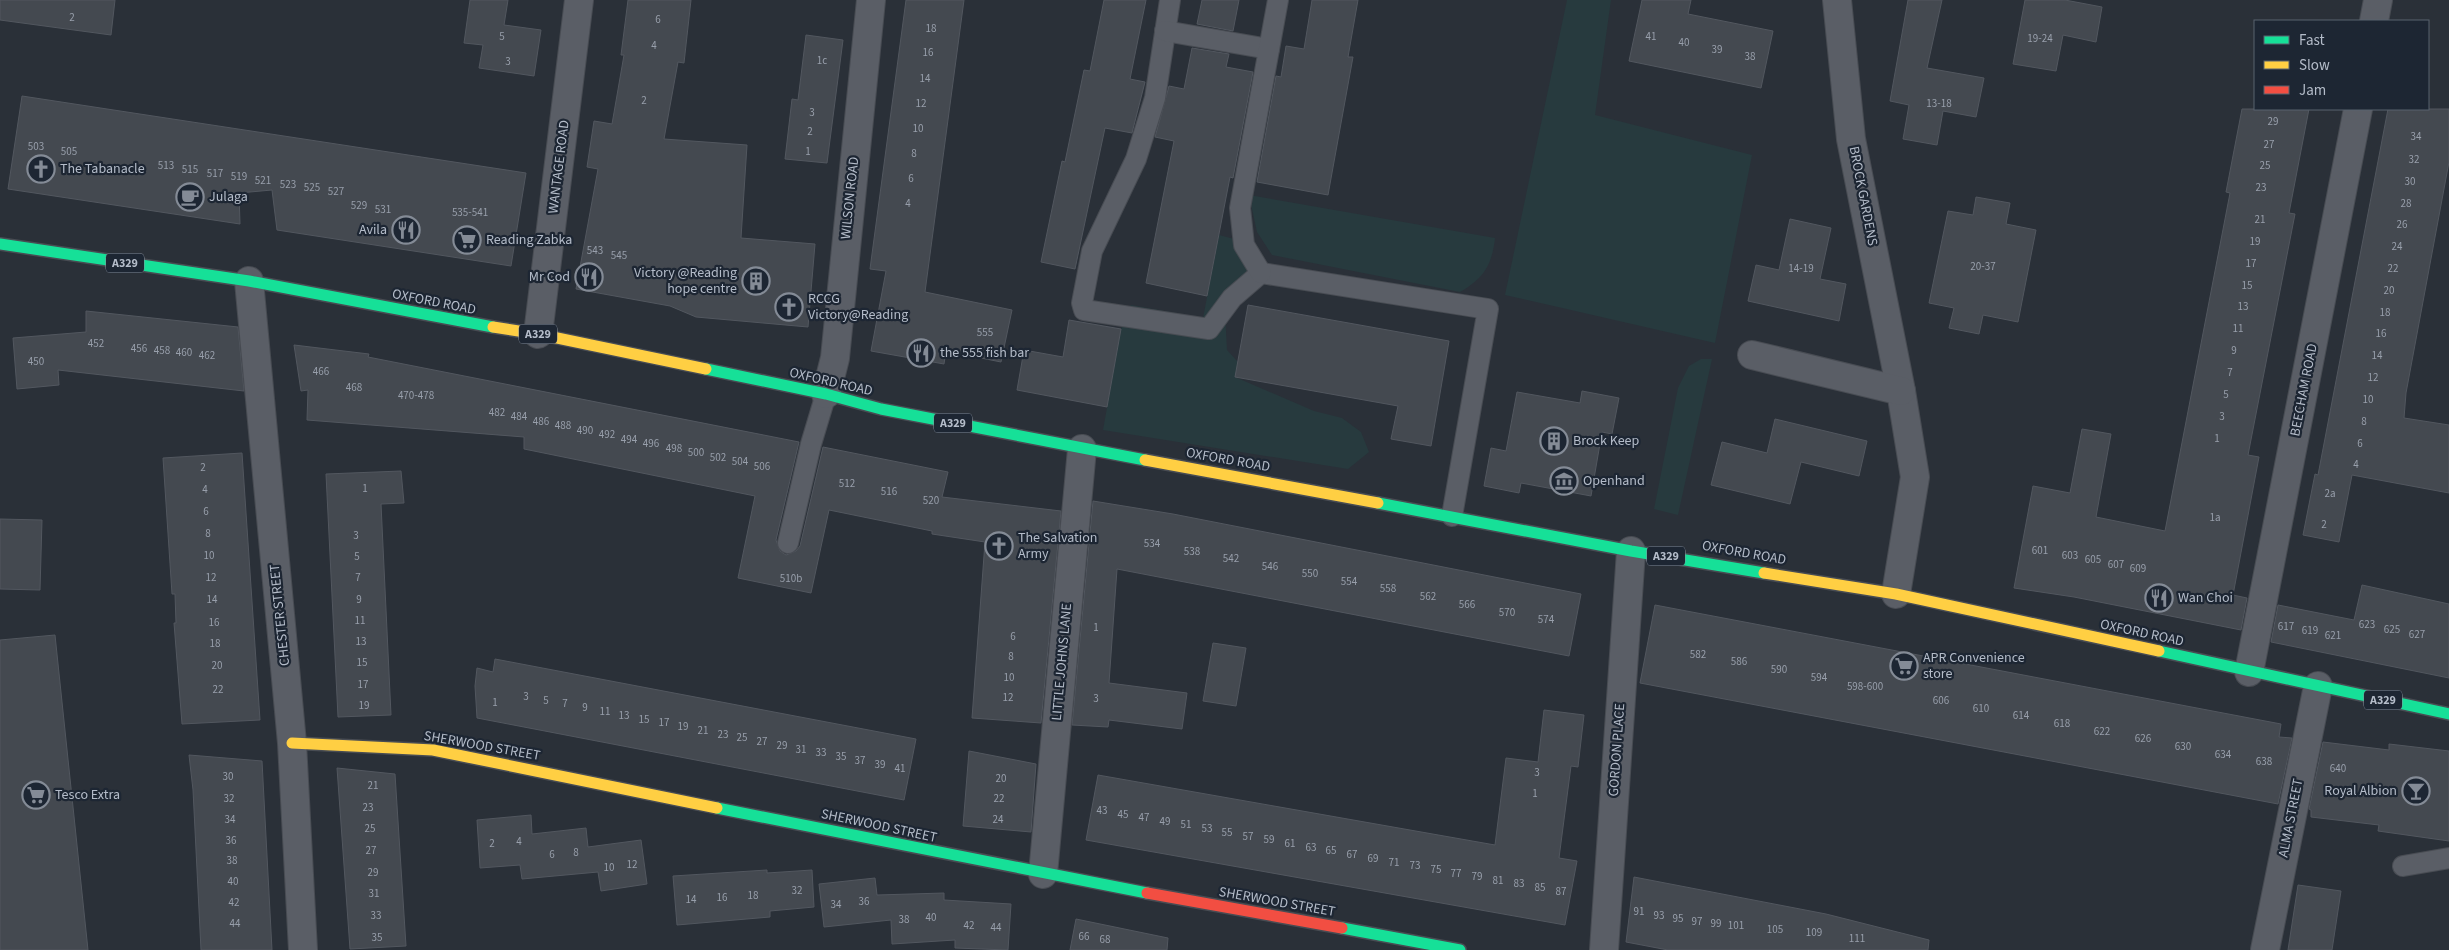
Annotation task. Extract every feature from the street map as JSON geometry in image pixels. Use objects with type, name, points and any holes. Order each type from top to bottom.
[{"type":"main road","name":"OXFORD ROAD","points":[[0,244],[249,281],[465,323],[538,334],[826,394],[881,409],[1082,449],[1452,516],[1630,551],[1896,594],[2449,714]]},
{"type":"main road","name":"SHERWOOD STREET","points":[[292,743],[433,750],[1043,874],[1460,950]]},
{"type":"street","name":"WANTAGE ROAD","points":[[538,334],[579,0]]},
{"type":"street","name":"WILSON ROAD","points":[[826,394],[835,358],[871,0]]},
{"type":"street","name":"BROCK GARDENS","points":[[1838,0],[1852,138],[1901,390],[1915,477],[1896,594]]},
{"type":"street","points":[[2374,20],[2378,0]]},
{"type":"street","name":"BEECHAM ROAD","points":[[2249,672],[2358,110]]},
{"type":"street","name":"CHESTER STREET","points":[[249,281],[255,362],[292,743],[303,950]]},
{"type":"street","points":[[1752,355],[1901,390]]},
{"type":"street","name":"LITTLE JOHNS LANE","points":[[1043,874],[1082,449]]},
{"type":"street","name":"GORDON PLACE","points":[[1604,950],[1630,551]]},
{"type":"street","name":"ALMA STREET","points":[[2264,950],[2318,686]]},
{"type":"lane","points":[[1170,0],[1155,98],[1136,159],[1092,251],[1082,303],[1084,310],[1209,329],[1232,298],[1262,273],[1488,309],[1452,516]]},
{"type":"lane","points":[[1262,273],[1244,244],[1240,208],[1278,0]]},
{"type":"lane","points":[[1165,31],[1269,49]]},
{"type":"lane","points":[[788,543],[811,444],[826,394]]},
{"type":"lane","points":[[2403,866],[2449,858]]},
{"type":"green space","points":[[1567,0],[1611,0],[1595,115],[1752,155],[1715,343],[1505,295]]},
{"type":"green space","points":[[1249,195],[1495,238],[1492,256],[1481,276],[1460,292],[1272,255],[1257,232]]},
{"type":"green space","points":[[1219,235],[1253,244],[1262,283],[1224,294],[1227,350],[1238,362],[1235,377],[1314,411],[1342,418],[1361,432],[1369,452],[1348,469],[1103,430],[1121,329],[1131,305],[1203,318]]},
{"type":"green space","points":[[1701,359],[1712,359],[1678,515],[1654,509],[1678,388],[1689,366]]},
{"type":"building","points":[[0,0],[115,0],[111,35],[0,20]]},
{"type":"building","points":[[470,0],[508,0],[504,25],[541,30],[534,76],[479,68],[483,45],[464,43]]},
{"type":"building","points":[[628,0],[691,0],[684,63],[678,62],[664,139],[747,145],[741,238],[815,244],[808,327],[696,317],[670,306],[576,289],[598,169],[587,167],[594,121],[612,124],[624,55],[621,55]]},
{"type":"building","points":[[906,0],[964,0],[925,292],[1012,310],[1001,362],[946,351],[944,364],[871,351],[886,271],[870,269]]},
{"type":"building","points":[[1104,0],[1146,0],[1130,79],[1145,82],[1132,133],[1105,128],[1075,269],[1041,262],[1062,161],[1065,162],[1084,70],[1090,71]]},
{"type":"building","points":[[1202,0],[1239,0],[1233,31],[1197,24]]},
{"type":"building","points":[[1312,0],[1358,0],[1348,57],[1353,57],[1328,195],[1257,182],[1276,76],[1281,77],[1286,46],[1304,49]]},
{"type":"building","points":[[1642,0],[1691,0],[1688,14],[1773,31],[1761,88],[1629,61]]},
{"type":"building","points":[[1908,0],[1942,0],[1927,68],[1984,78],[1976,117],[1943,111],[1937,145],[1903,139],[1909,105],[1890,101]]},
{"type":"building","points":[[2025,0],[2065,0],[2102,7],[2096,42],[2063,35],[2056,71],[2013,64]]},
{"type":"building","points":[[806,35],[843,40],[827,163],[785,159],[792,99],[798,100]]},
{"type":"building","points":[[1192,48],[1229,54],[1226,67],[1253,72],[1233,178],[1230,177],[1207,296],[1146,283],[1174,141],[1155,137],[1169,86],[1184,89]]},
{"type":"building","points":[[22,96],[526,173],[511,266],[277,230],[272,190],[239,193],[240,224],[8,189]]},
{"type":"building","points":[[2242,109],[2309,110],[2289,213],[2295,214],[2248,455],[2259,457],[2233,595],[2247,598],[2241,630],[2074,597],[2014,588],[2033,486],[2070,493],[2082,429],[2111,434],[2096,517],[2165,531],[2230,193],[2226,192]]},
{"type":"building","points":[[2449,109],[2449,162],[2406,393],[2404,418],[2449,425],[2449,493],[2352,475],[2339,542],[2303,535],[2315,474],[2318,475],[2388,110]]},
{"type":"building","points":[[1976,197],[2010,203],[2006,224],[2036,230],[2018,322],[1983,315],[1979,334],[1949,328],[1954,308],[1929,303],[1948,211],[1973,215]]},
{"type":"building","points":[[1790,219],[1831,228],[1820,279],[1846,284],[1839,321],[1748,301],[1756,265],[1779,270]]},
{"type":"building","points":[[1248,305],[1449,341],[1431,446],[1391,439],[1398,406],[1235,377]]},
{"type":"building","points":[[86,311],[238,327],[244,391],[58,370],[59,385],[17,389],[13,338],[86,332]]},
{"type":"building","points":[[1069,320],[1121,329],[1107,407],[1017,390],[1024,350],[1063,357]]},
{"type":"building","points":[[294,345],[369,354],[368,357],[799,442],[776,540],[780,551],[786,555],[796,551],[800,546],[823,447],[948,472],[942,497],[1061,511],[1041,723],[972,718],[985,542],[932,534],[932,531],[829,510],[811,593],[738,578],[755,496],[524,449],[524,437],[307,420],[308,390],[301,391]]},
{"type":"building","name":"Brock Keep","points":[[1582,391],[1619,398],[1612,434],[1602,432],[1591,496],[1521,483],[1519,493],[1484,486],[1491,448],[1506,451],[1517,392],[1580,403]]},
{"type":"building","points":[[1775,419],[1867,441],[1859,476],[1801,462],[1790,504],[1711,485],[1722,442],[1767,453]]},
{"type":"building","points":[[242,453],[260,720],[182,724],[174,623],[176,623],[175,594],[172,594],[163,458]]},
{"type":"building","points":[[401,471],[404,503],[381,504],[391,715],[338,717],[326,474]]},
{"type":"building","points":[[1093,501],[1173,514],[1581,594],[1569,656],[1117,569],[1109,683],[1187,693],[1182,729],[1109,720],[1108,727],[1072,725]]},
{"type":"building","points":[[0,519],[42,520],[40,590],[0,589]]},
{"type":"building","points":[[2362,585],[2449,604],[2449,678],[2271,642],[2278,605],[2354,620]]},
{"type":"building","points":[[1655,605],[2281,724],[2279,737],[2292,738],[2278,804],[1640,683]]},
{"type":"building","name":"Tesco Extra","points":[[55,635],[88,950],[0,950],[0,640]]},
{"type":"building","points":[[1213,643],[1246,648],[1236,706],[1203,701]]},
{"type":"building","points":[[495,659],[916,739],[904,800],[477,718],[475,686],[477,668],[493,672]]},
{"type":"building","points":[[1544,710],[1584,715],[1578,767],[1571,766],[1559,858],[1577,861],[1565,925],[1086,840],[1098,775],[1495,845],[1506,758],[1538,762]]},
{"type":"building","points":[[2323,742],[2389,750],[2389,744],[2449,751],[2449,841],[2378,831],[2379,825],[2311,817],[2311,810],[2309,809]]},
{"type":"building","points":[[969,751],[1036,764],[1031,832],[963,826]]},
{"type":"building","points":[[189,755],[262,761],[272,950],[201,950],[193,790]]},
{"type":"building","points":[[337,768],[395,774],[406,946],[350,949]]},
{"type":"building","points":[[531,815],[532,834],[586,828],[588,847],[641,840],[647,884],[601,891],[598,872],[522,879],[520,865],[480,868],[477,820]]},
{"type":"building","points":[[767,870],[767,873],[812,870],[814,907],[770,911],[770,917],[677,925],[673,876]]},
{"type":"building","points":[[1634,877],[1826,914],[1929,940],[1928,950],[1668,950],[1626,942]]},
{"type":"building","points":[[875,878],[877,895],[944,893],[944,900],[1011,904],[1008,950],[955,948],[955,940],[892,944],[891,920],[824,927],[819,884]]},
{"type":"building","points":[[2298,885],[2341,891],[2332,950],[2288,950]]},
{"type":"building","points":[[1076,919],[1168,938],[1167,950],[1070,950]]},
{"type":"traffic: fast","points":[[0,244],[249,281],[493,327]]},
{"type":"traffic: fast","points":[[706,369],[826,394],[881,409],[1145,460]]},
{"type":"traffic: fast","points":[[1378,503],[1631,551],[1764,573]]},
{"type":"traffic: fast","points":[[2159,651],[2449,714]]},
{"type":"traffic: fast","points":[[717,808],[1147,893]]},
{"type":"traffic: fast","points":[[1342,928],[1460,950]]},
{"type":"traffic: slow","points":[[493,327],[538,334],[706,369]]},
{"type":"traffic: slow","points":[[1145,460],[1378,503]]},
{"type":"traffic: slow","points":[[1764,573],[1896,594],[2159,651]]},
{"type":"traffic: slow","points":[[292,743],[433,750],[717,808]]},
{"type":"traffic: jam","points":[[1147,893],[1342,928]]},
{"type":"place","name":"The Tabanacle","points":[[41,169]]},
{"type":"place","name":"Julaga","points":[[190,197]]},
{"type":"place","name":"Avila","points":[[406,230]]},
{"type":"place","name":"Reading Zabka","points":[[467,240]]},
{"type":"place","name":"Mr Cod","points":[[589,277]]},
{"type":"place","name":"Victory @Reading hope centre","points":[[756,281]]},
{"type":"place","name":"RCCG Victory@Reading","points":[[789,307]]},
{"type":"place","name":"the 555 fish bar","points":[[921,353]]},
{"type":"place","name":"Brock Keep","points":[[1554,441]]},
{"type":"place","name":"Openhand","points":[[1564,481]]},
{"type":"place","name":"The Salvation Army","points":[[999,546]]},
{"type":"place","name":"Wan Choi","points":[[2159,598]]},
{"type":"place","name":"APR Convenience store","points":[[1904,666]]},
{"type":"place","name":"Royal Albion","points":[[2416,791]]},
{"type":"place","name":"Tesco Extra","points":[[36,795]]}]
